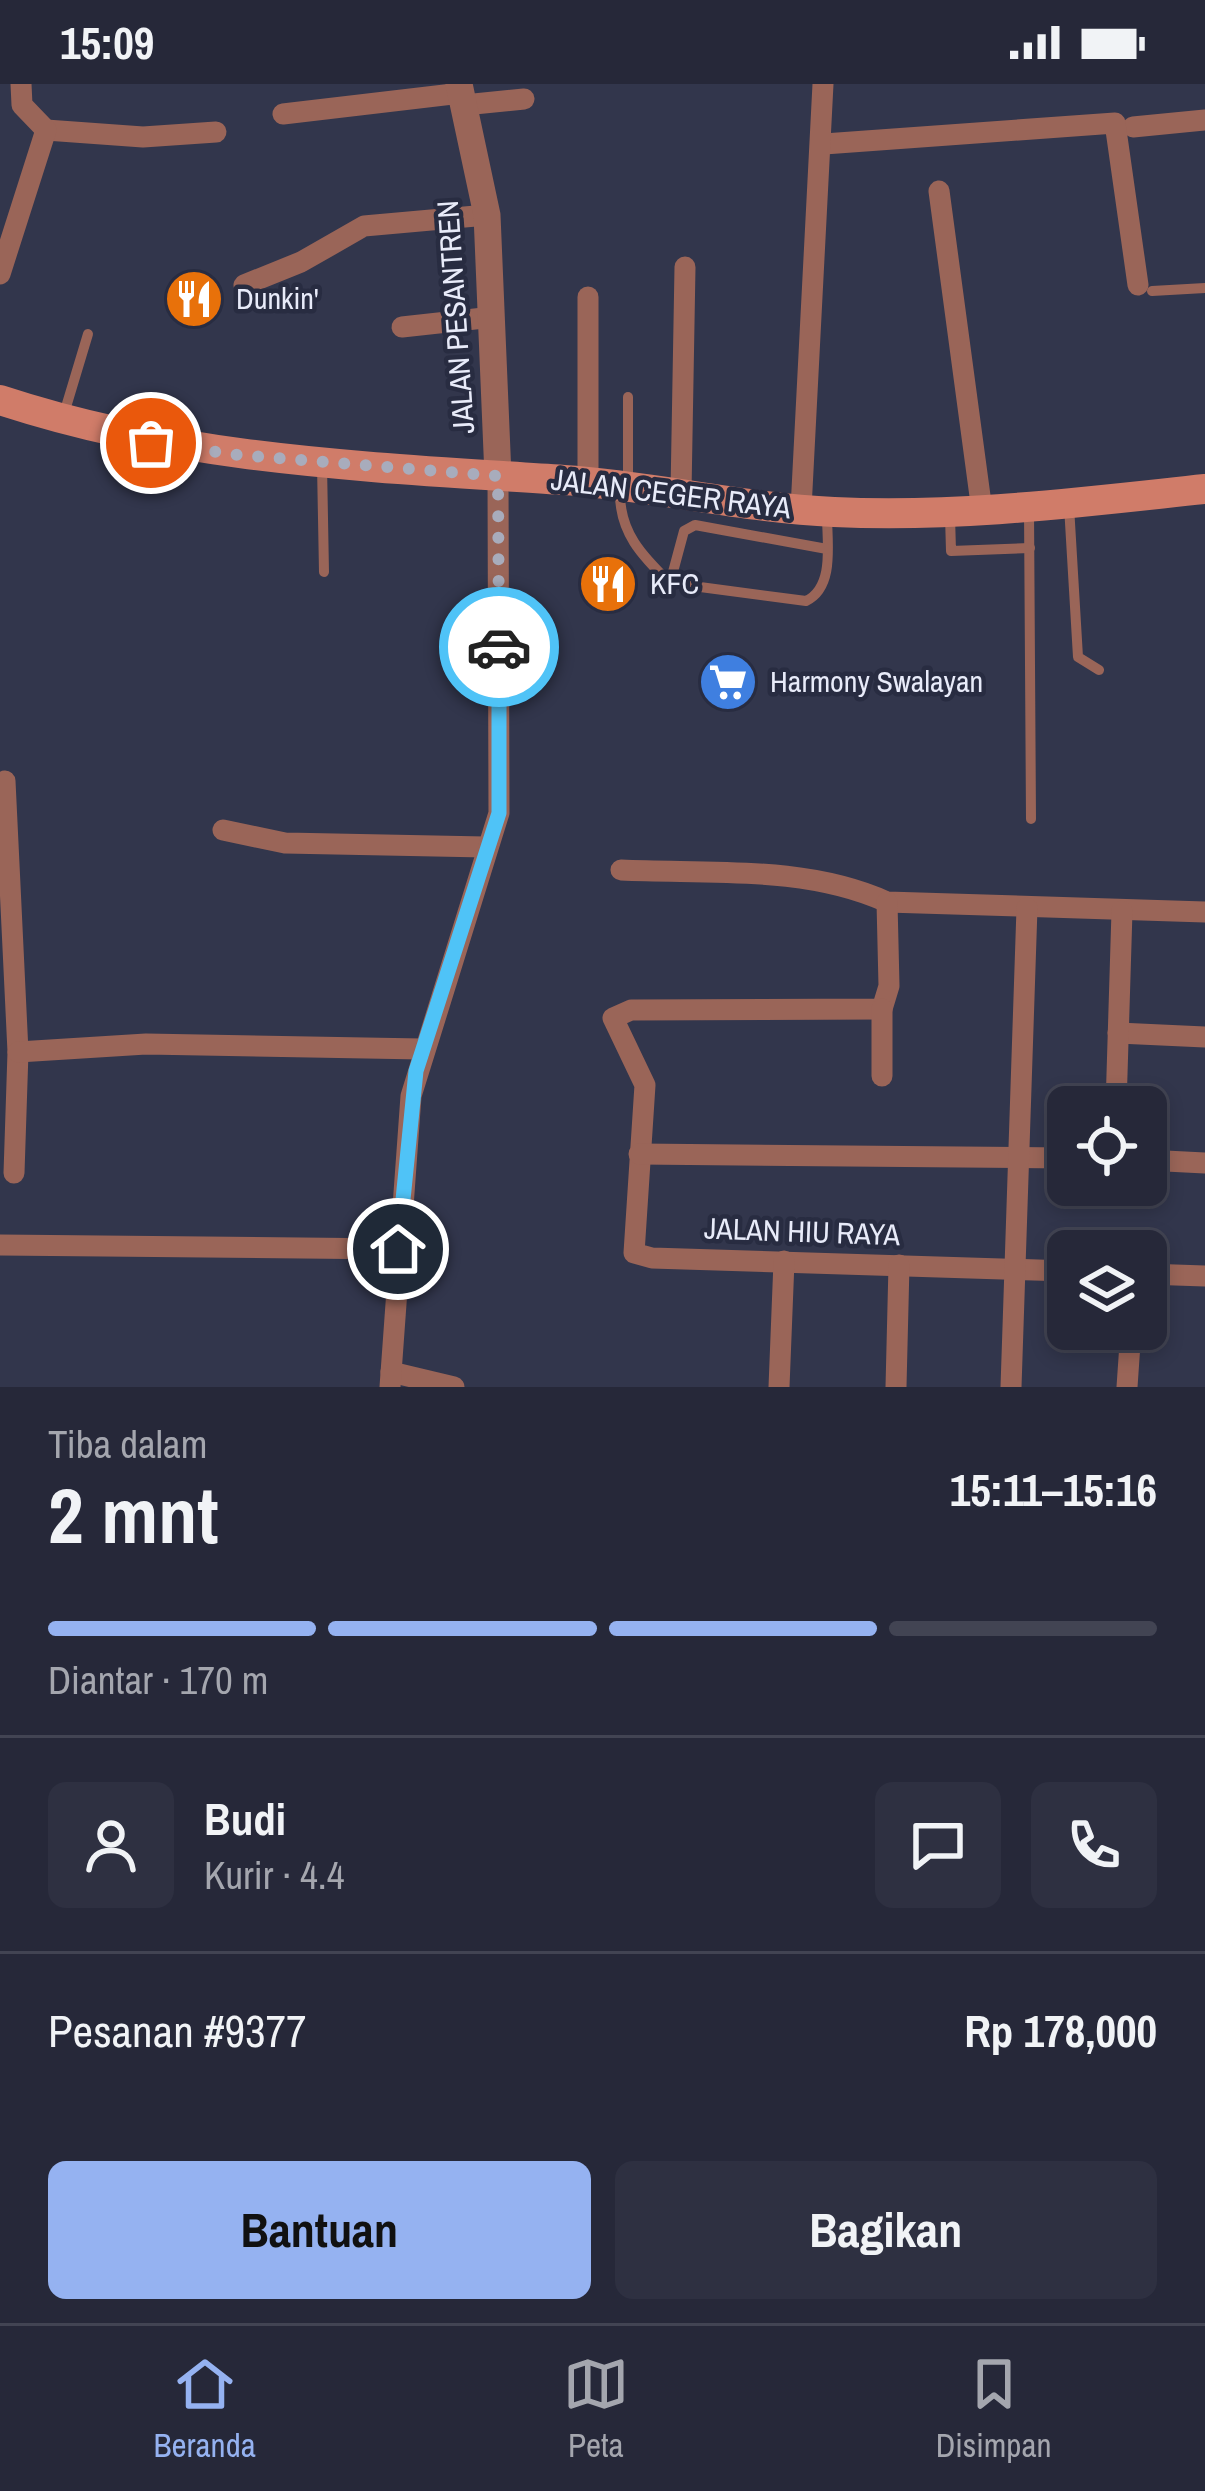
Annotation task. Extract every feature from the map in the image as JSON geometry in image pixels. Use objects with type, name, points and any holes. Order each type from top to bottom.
[{"type":"main road","name":"JALAN CEGER RAYA","points":[[0,400],[151,443],[322,462],[587,482],[814,510],[982,512],[1205,489]]},
{"type":"street","points":[[21,84],[22,105],[46,130],[143,137],[217,133]]},
{"type":"street","points":[[814,510],[823,84]]},
{"type":"street","points":[[283,114],[462,94],[524,99]]},
{"type":"street","name":"JALAN PESANTREN","points":[[462,94],[487,215],[498,476]]},
{"type":"street","points":[[1133,127],[1205,119]]},
{"type":"street","points":[[824,144],[1114,123],[1145,288]]},
{"type":"street","points":[[0,274],[46,130]]},
{"type":"street","points":[[939,191],[982,512]]},
{"type":"street","points":[[244,285],[301,262],[364,226],[487,215]]},
{"type":"street","points":[[681,492],[685,267]]},
{"type":"street","points":[[587,482],[588,298]]},
{"type":"street","points":[[402,327],[493,317]]},
{"type":"street","points":[[454,1387],[390,1379],[411,1096],[501,797],[498,476]]},
{"type":"street","points":[[5,781],[18,1052],[14,1173]]},
{"type":"street","points":[[224,830],[285,843],[485,847]]},
{"type":"street","points":[[621,870],[802,878],[859,889],[887,902],[1205,912]]},
{"type":"street","points":[[882,1076],[882,1009],[889,986],[887,902]]},
{"type":"street","points":[[1011,1387],[1023,1157],[1027,908]]},
{"type":"street","points":[[1116,1086],[1122,911]]},
{"type":"street","points":[[882,1009],[622,1011],[613,1023],[645,1085],[639,1154],[1047,1158]]},
{"type":"street","points":[[1118,1033],[1205,1037]]},
{"type":"street","points":[[18,1052],[146,1044],[422,1049]]},
{"type":"street","name":"JALAN HIU RAYA","points":[[639,1154],[634,1253],[1047,1270]]},
{"type":"street","points":[[1167,1161],[1205,1163]]},
{"type":"street","points":[[0,1245],[398,1249]]},
{"type":"street","points":[[779,1387],[784,1261]]},
{"type":"street","points":[[896,1387],[899,1265]]},
{"type":"street","points":[[1167,1275],[1205,1276]]},
{"type":"street","points":[[1127,1387],[1130,1350]]},
{"type":"lane","points":[[1145,288],[1205,288]]},
{"type":"lane","points":[[62,420],[88,334]]},
{"type":"lane","points":[[628,397],[619,514],[629,537],[670,583],[806,601],[821,591],[827,548],[814,510]]},
{"type":"lane","points":[[322,462],[324,572]]},
{"type":"lane","points":[[1069,503],[1078,657],[1099,670]]},
{"type":"lane","points":[[1029,506],[1031,819]]},
{"type":"lane","points":[[950,512],[951,551],[1030,548]]},
{"type":"lane","points":[[670,583],[684,531],[695,525],[827,548]]},
{"type":"way so far","points":[[151,443],[239,455],[498,476],[499,647]]},
{"type":"place","name":"Dunkin'","points":[[194,299]]},
{"type":"place","name":"KFC","points":[[608,584]]},
{"type":"place","name":"Harmony Swalayan","points":[[728,682]]},
{"type":"route","points":[[398,1249],[416,1071],[499,813],[499,647]]}]
